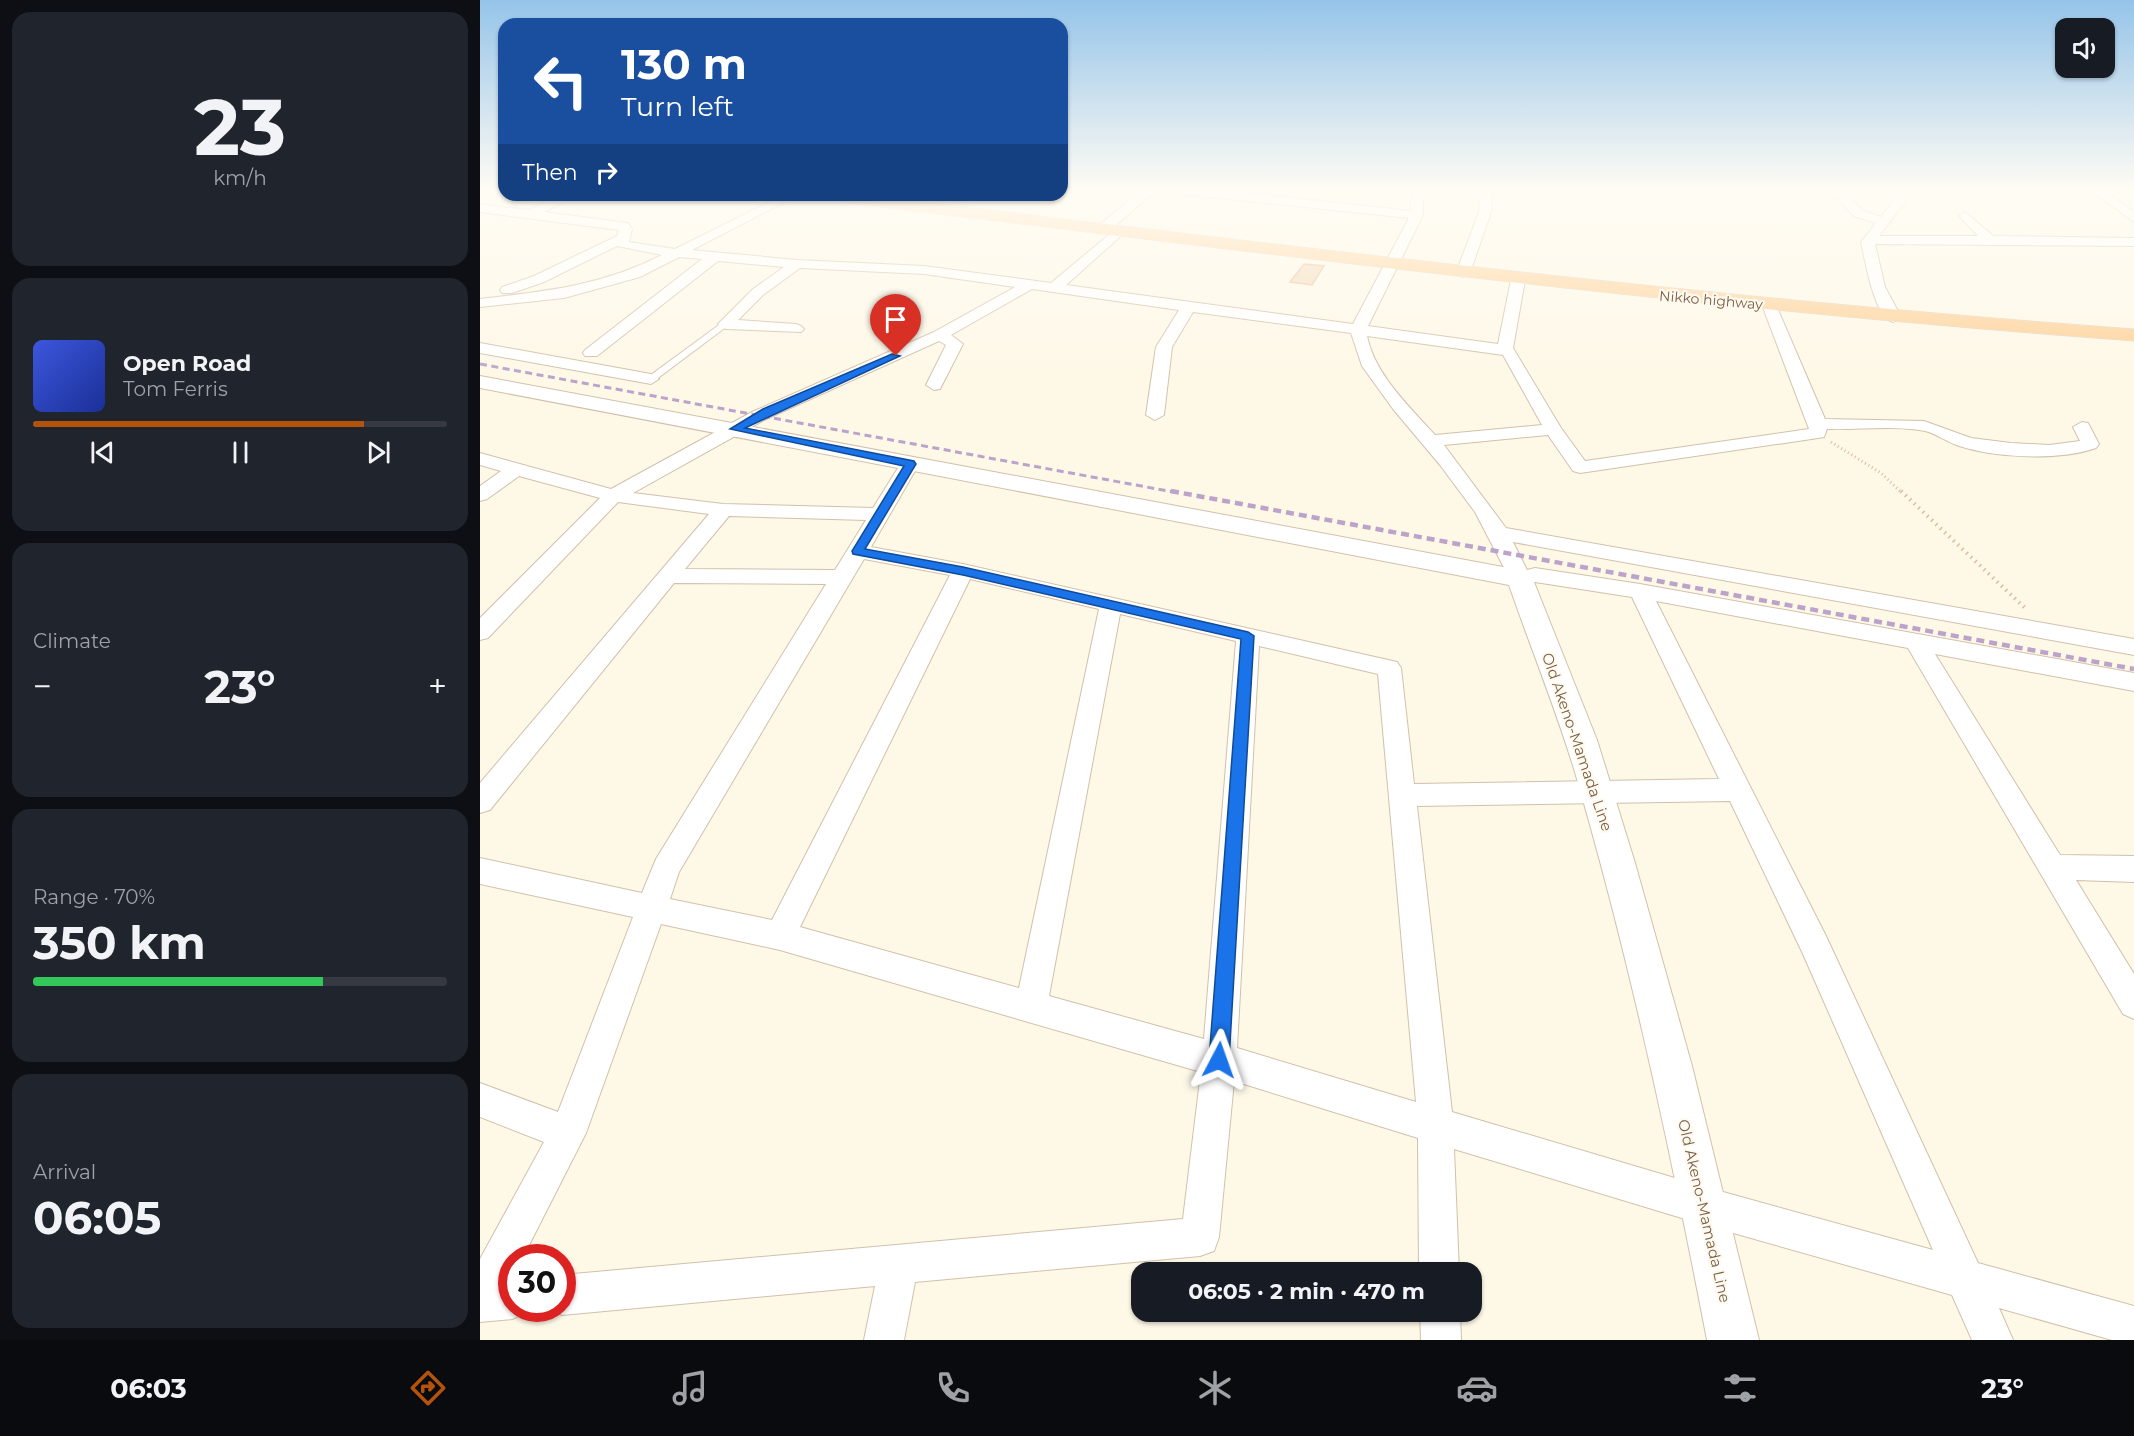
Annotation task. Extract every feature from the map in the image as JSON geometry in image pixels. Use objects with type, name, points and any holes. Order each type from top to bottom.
[{"type":"highway","name":"Nikko highway","points":[[1292,253],[1518,280],[1769,305],[1893,317],[2134,335]]},
{"type":"street","points":[[485,292],[512,288],[539,279],[593,253]]},
{"type":"street","points":[[674,253],[797,264],[924,270],[1505,350],[1509,352],[1553,429],[1580,467],[1818,429],[1926,426],[1966,443],[1985,447],[2052,450],[2085,447],[2090,444],[2082,427]]},
{"type":"street","points":[[480,303],[564,294],[597,286],[635,274],[677,253]]},
{"type":"street","points":[[1054,288],[1088,253]]},
{"type":"street","points":[[1358,330],[1396,253]]},
{"type":"street","points":[[1463,273],[1470,253]]},
{"type":"street","points":[[1871,253],[1878,287],[1893,317]]},
{"type":"street","points":[[591,353],[714,257]]},
{"type":"street","points":[[726,324],[758,292],[797,264]]},
{"type":"street","points":[[1505,350],[1518,280]]},
{"type":"street","points":[[480,632],[614,496],[767,412],[940,335],[1031,284]]},
{"type":"street","points":[[1769,305],[1818,429]]},
{"type":"street","points":[[1155,415],[1164,347],[1189,306]]},
{"type":"street","points":[[726,324],[796,329]]},
{"type":"street","name":"Old Akeno-Mamada Line","points":[[1358,330],[1358,341],[1371,367],[1432,441],[1499,533],[1520,578],[1598,793],[1648,975],[1705,1206],[1733,1340]]},
{"type":"street","points":[[934,385],[955,344],[940,335]]},
{"type":"street","points":[[480,348],[651,379]]},
{"type":"street","points":[[480,382],[1520,578],[1535,575],[1640,591],[2128,686]]},
{"type":"street","points":[[1432,441],[1553,429]]},
{"type":"street","points":[[480,459],[614,496],[723,510],[881,514]]},
{"type":"street","points":[[498,1299],[480,1300],[568,1133],[666,868],[910,464]]},
{"type":"street","points":[[480,495],[516,469]]},
{"type":"street","points":[[480,802],[723,510]]},
{"type":"street","points":[[1499,533],[2134,646]]},
{"type":"street","points":[[858,551],[963,571],[1389,668],[1436,1126],[1439,1262]]},
{"type":"street","points":[[780,936],[963,571]]},
{"type":"street","points":[[668,576],[842,577]]},
{"type":"street","points":[[1640,591],[1815,946],[1993,1340]]},
{"type":"street","points":[[1031,1006],[1111,605]]},
{"type":"street","points":[[576,1294],[1200,1237],[1219,1060],[1248,636]]},
{"type":"street","points":[[1917,644],[2134,1003]]},
{"type":"street","points":[[1402,795],[1737,790]]},
{"type":"street","points":[[2052,867],[2134,869]]},
{"type":"street","points":[[480,871],[780,936],[1219,1060],[1705,1206],[2134,1326]]},
{"type":"street","points":[[480,1100],[568,1133]]},
{"type":"street","points":[[884,1340],[899,1264]]},
{"type":"street","points":[[1440,1322],[1441,1340]]},
{"type":"lane","points":[[651,379],[726,324]]},
{"type":"path","points":[[1818,429],[1881,473],[1981,565],[2039,622],[2042,630]]},
{"type":"building","points":[[1304,264],[1324,266],[1312,285],[1290,282]]},
{"type":"railway","points":[[480,364],[1179,493]]},
{"type":"railway","points":[[1171,491],[2134,669]]},
{"type":"route","points":[[896,356],[758,416],[735,429],[910,464],[858,551],[963,571],[1248,636],[1219,1060]]}]
